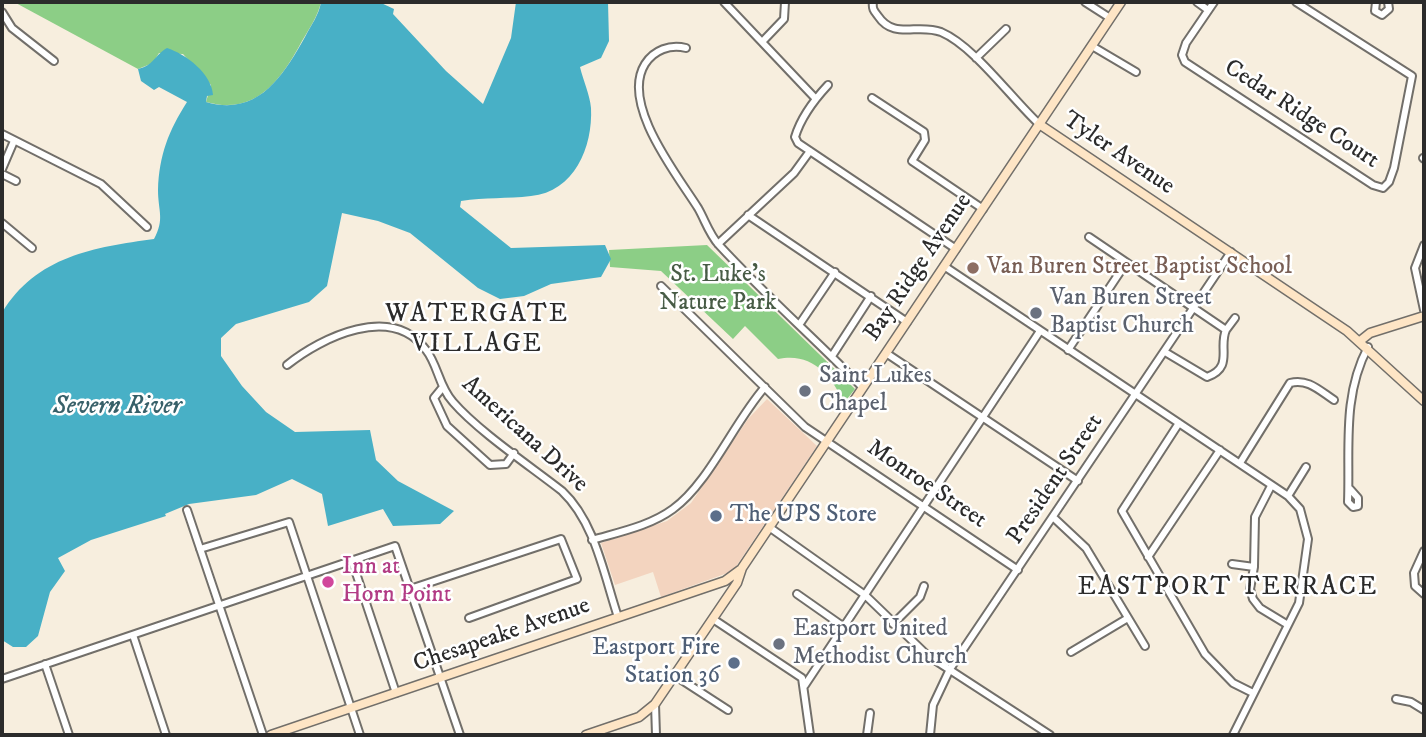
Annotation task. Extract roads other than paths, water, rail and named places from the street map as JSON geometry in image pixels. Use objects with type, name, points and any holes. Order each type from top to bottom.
[{"type":"main road","name":"Bay Ridge Avenue","points":[[588,735],[643,714],[654,705],[721,607],[737,582],[742,568],[862,387],[1121,2]]},
{"type":"main road","name":"Tyler Avenue","points":[[1039,124],[1360,341],[1424,401]]},
{"type":"main road","points":[[1360,341],[1370,333],[1424,316]]},
{"type":"main road","name":"Chesapeake Avenue","points":[[271,735],[725,581],[742,568]]},
{"type":"main road","points":[[721,607],[727,591],[725,581]]},
{"type":"street","points":[[724,2],[815,98]]},
{"type":"street","points":[[762,42],[784,19],[785,2]]},
{"type":"street","name":"Tyler Avenue","points":[[873,2],[872,8],[883,24],[894,31],[925,28],[941,33],[976,58],[1039,124]]},
{"type":"street","points":[[1085,2],[1110,18]]},
{"type":"street","points":[[1197,2],[1209,10]]},
{"type":"street","name":"Cedar Ridge Court","points":[[1214,2],[1183,50],[1185,62],[1373,186],[1382,188],[1389,181],[1394,168],[1412,76],[1296,2]]},
{"type":"street","points":[[1365,2],[1375,4],[1377,13],[1384,15],[1389,9],[1388,2]]},
{"type":"street","points":[[2,12],[12,28],[54,61]]},
{"type":"street","points":[[976,58],[1006,29]]},
{"type":"street","points":[[686,48],[677,46],[660,50],[645,64],[639,82],[642,102],[670,168],[718,244],[862,387]]},
{"type":"street","points":[[1092,46],[1136,72]]},
{"type":"street","points":[[828,85],[815,98],[795,137],[810,151],[956,249]]},
{"type":"street","points":[[872,98],[924,132],[925,140],[912,161],[983,209]]},
{"type":"street","points":[[2,134],[60,161],[105,188],[147,226]]},
{"type":"street","points":[[14,141],[2,171],[16,181]]},
{"type":"street","points":[[718,244],[794,173],[810,151]]},
{"type":"street","points":[[748,215],[907,322]]},
{"type":"street","points":[[2,223],[32,248]]},
{"type":"street","points":[[1089,237],[1226,330]]},
{"type":"street","points":[[1424,245],[1415,268],[1424,310]]},
{"type":"street","name":"President Street","points":[[930,735],[933,705],[950,670],[1231,252]]},
{"type":"street","points":[[1068,350],[1126,263]]},
{"type":"street","points":[[944,266],[1240,463],[1288,496],[1300,509],[1308,539],[1299,603],[1233,735]]},
{"type":"street","points":[[799,325],[835,272]]},
{"type":"street","name":"Monroe Street","points":[[661,286],[805,427],[1018,570]]},
{"type":"street","points":[[832,356],[871,296]]},
{"type":"street","points":[[1165,352],[1207,377],[1216,374],[1226,356],[1223,336],[1235,318]]},
{"type":"street","name":"Americana Drive","points":[[287,365],[305,352],[354,331],[383,325],[403,331],[418,341],[430,356],[443,387],[453,402],[570,499],[583,516],[618,617]]},
{"type":"street","points":[[805,685],[1040,331]]},
{"type":"street","points":[[1350,489],[1348,420],[1358,370],[1368,348]]},
{"type":"street","points":[[886,353],[1078,481]]},
{"type":"street","points":[[1240,463],[1290,383],[1308,383],[1334,400]]},
{"type":"street","points":[[443,387],[435,398],[447,426],[490,465],[506,464],[514,453]]},
{"type":"street","points":[[592,540],[655,519],[680,503],[696,487],[744,412],[765,387]]},
{"type":"street","points":[[1179,423],[1122,511],[1215,668],[1233,683],[1253,692]]},
{"type":"street","points":[[1148,557],[1220,450]]},
{"type":"street","points":[[1288,496],[1306,467]]},
{"type":"street","points":[[1271,485],[1255,517],[1254,567],[1250,589],[1253,600],[1288,625]]},
{"type":"street","points":[[187,510],[263,735]]},
{"type":"street","points":[[1054,519],[1086,548],[1145,646]]},
{"type":"street","points":[[200,549],[289,522],[360,735]]},
{"type":"street","points":[[769,527],[865,595],[917,648],[1050,735]]},
{"type":"street","points":[[410,589],[561,539],[577,579],[469,618]]},
{"type":"street","points":[[2,679],[395,546],[460,735]]},
{"type":"street","points":[[1424,551],[1414,573],[1415,586],[1424,594]]},
{"type":"street","points":[[352,561],[396,693]]},
{"type":"street","points":[[1232,564],[1254,567]]},
{"type":"street","points":[[893,624],[920,597],[923,586]]},
{"type":"street","points":[[797,594],[844,627]]},
{"type":"street","points":[[1071,652],[1128,618]]},
{"type":"street","points":[[713,619],[797,675],[805,685],[810,735]]},
{"type":"street","points":[[133,635],[166,735]]},
{"type":"street","points":[[45,664],[69,735]]},
{"type":"street","points":[[674,675],[728,710]]},
{"type":"street","points":[[1396,699],[1411,702],[1424,710]]},
{"type":"street","points":[[654,705],[656,735]]},
{"type":"street","points":[[867,735],[870,713]]},
{"type":"street","points":[[643,714],[650,715],[656,724]]},
{"type":"water","name":"Severn River","points":[[321,2],[379,2],[394,9],[393,14],[446,71],[483,104],[511,38],[516,2],[608,2],[609,41],[601,58],[580,67],[591,108],[591,123],[589,138],[578,165],[559,186],[546,193],[461,201],[460,207],[511,248],[605,245],[611,259],[601,277],[551,284],[524,296],[500,299],[478,288],[410,233],[378,221],[342,213],[327,286],[309,302],[236,324],[221,338],[221,356],[242,386],[266,412],[295,432],[370,430],[376,460],[398,481],[454,511],[440,524],[393,526],[383,509],[328,526],[322,494],[292,479],[256,495],[189,504],[165,514],[166,516],[91,540],[58,558],[65,571],[50,592],[38,636],[26,647],[13,647],[2,640],[2,313],[16,294],[49,267],[89,251],[154,239],[160,220],[158,190],[163,154],[170,133],[187,102],[159,87],[154,90],[141,81],[138,69],[167,48],[190,60],[203,72],[212,87],[213,95],[207,96],[206,102],[240,104],[267,90],[278,79],[317,16]]},
{"type":"place","name":"Van Buren Street Baptist School","points":[[973,268]]},
{"type":"place","name":"Van Buren Street Baptist Church","points":[[1036,313]]},
{"type":"place","name":"Saint Lukes Chapel","points":[[805,391]]},
{"type":"place","name":"The UPS Store","points":[[716,516]]},
{"type":"place","name":"Inn at Horn Point","points":[[328,582]]},
{"type":"place","name":"Eastport United Methodist Church","points":[[779,644]]},
{"type":"place","name":"Eastport Fire Station 36","points":[[734,663]]},
{"type":"district","name":"WATERGATE VILLAGE","points":[[477,331]]},
{"type":"district","name":"EASTPORT TERRACE","points":[[1228,589]]},
{"type":"park label","name":"St. Luke's Nature Park","points":[[718,290]]}]
